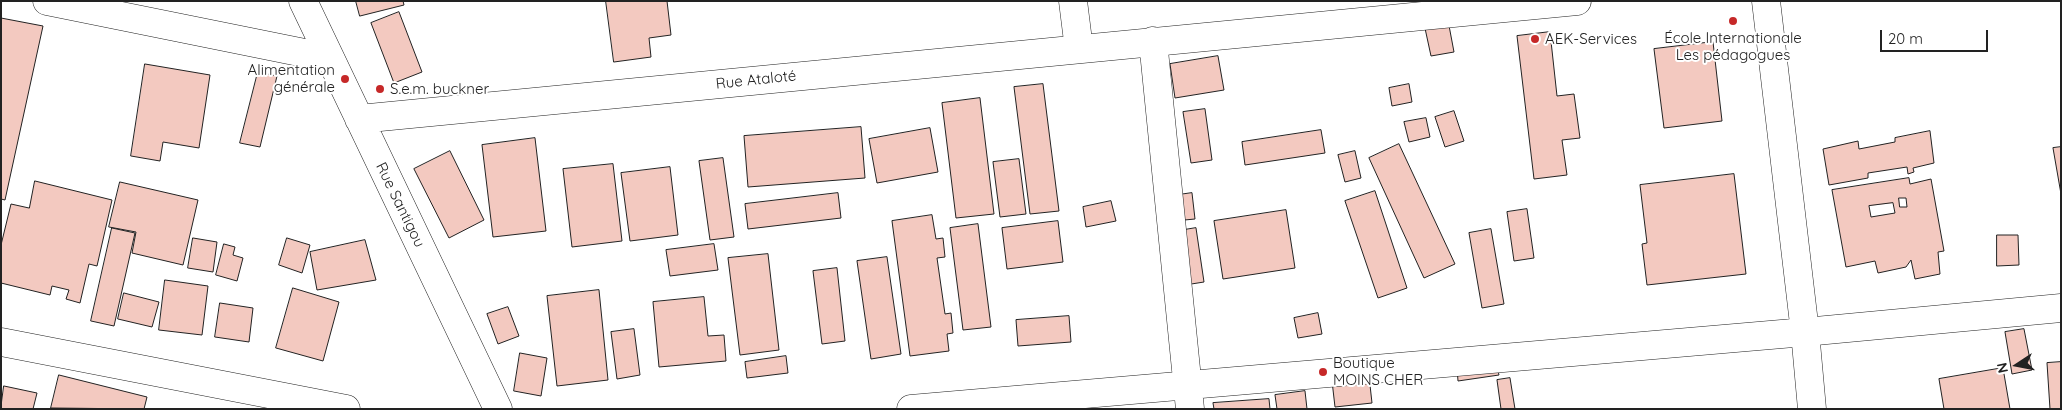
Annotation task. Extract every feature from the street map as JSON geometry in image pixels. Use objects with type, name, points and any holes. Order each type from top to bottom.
[{"type":"street","points":[[47,1],[329,58]]},
{"type":"street","name":"Rue Santigou","points":[[303,1],[498,409]]},
{"type":"street","points":[[1073,1],[1079,49]]},
{"type":"street","name":"Rue Ataloté","points":[[359,119],[1576,1]]},
{"type":"street","points":[[1766,1],[1805,332],[1812,409]]},
{"type":"street","points":[[1153,42],[1189,398]]},
{"type":"street","points":[[911,409],[1189,398],[1805,332],[2061,308]]},
{"type":"street","points":[[1,342],[346,409]]},
{"type":"building","points":[[356,1],[403,1],[404,5],[360,16]]},
{"type":"building","points":[[606,1],[667,1],[671,35],[649,38],[651,57],[614,62]]},
{"type":"building","points":[[399,12],[422,72],[394,83],[371,23]]},
{"type":"building","points":[[1447,15],[1454,52],[1431,56],[1423,19]]},
{"type":"building","points":[[1,18],[43,26],[5,200],[1,199]]},
{"type":"building","points":[[1550,32],[1557,96],[1574,94],[1580,138],[1562,140],[1567,175],[1534,179],[1517,36]]},
{"type":"building","points":[[1713,42],[1722,121],[1664,128],[1654,49]]},
{"type":"building","points":[[1218,56],[1224,90],[1175,98],[1170,64]]},
{"type":"building","points":[[145,64],[210,75],[199,148],[163,142],[160,161],[131,156]]},
{"type":"building","points":[[258,72],[277,76],[260,147],[240,143]]},
{"type":"building","points":[[1043,84],[1059,211],[1030,214],[1014,87]]},
{"type":"building","points":[[1409,84],[1412,102],[1392,106],[1389,88]]},
{"type":"building","points":[[980,98],[994,214],[956,218],[942,103]]},
{"type":"building","points":[[1205,109],[1212,160],[1191,163],[1183,112]]},
{"type":"building","points":[[1454,111],[1464,141],[1445,147],[1435,117]]},
{"type":"building","points":[[1426,118],[1430,137],[1409,142],[1404,122]]},
{"type":"building","points":[[861,127],[865,178],[748,187],[744,136]]},
{"type":"building","points":[[930,128],[938,172],[877,183],[869,139]]},
{"type":"building","points":[[1321,130],[1325,153],[1245,165],[1242,142]]},
{"type":"building","points":[[1930,131],[1934,163],[1913,168],[1914,172],[1908,174],[1907,167],[1868,173],[1868,178],[1829,185],[1823,149],[1858,141],[1859,149],[1895,142],[1895,138]]},
{"type":"building","points":[[535,138],[546,231],[493,237],[482,145]]},
{"type":"building","points":[[1399,144],[1455,264],[1424,278],[1369,158]]},
{"type":"building","points":[[2061,147],[2061,194],[2053,148]]},
{"type":"building","points":[[450,151],[484,220],[449,238],[414,169]]},
{"type":"building","points":[[1355,151],[1361,178],[1345,182],[1338,155]]},
{"type":"building","points":[[723,158],[734,237],[710,240],[699,161]]},
{"type":"building","points":[[1019,159],[1026,214],[1000,217],[993,162]]},
{"type":"building","points":[[613,164],[622,241],[572,247],[563,169]]},
{"type":"building","points":[[670,167],[678,235],[630,241],[621,173]]},
{"type":"building","points":[[1734,174],[1746,274],[1647,285],[1642,244],[1647,243],[1640,185]]},
{"type":"building","points":[[1909,178],[1910,184],[1931,179],[1944,251],[1938,252],[1940,274],[1915,279],[1911,260],[1906,267],[1878,273],[1875,261],[1846,267],[1832,190]],"holes":[[[1899,198],[1906,198],[1907,207],[1900,207]],[[1893,203],[1895,213],[1871,217],[1869,206]]]},
{"type":"building","points":[[35,181],[112,200],[97,266],[89,264],[80,303],[66,299],[69,290],[52,286],[50,295],[1,283],[1,245],[11,204],[29,208]]},
{"type":"building","points":[[120,182],[198,200],[183,265],[132,253],[136,232],[109,227]]},
{"type":"building","points":[[1375,191],[1407,288],[1378,298],[1345,201]]},
{"type":"building","points":[[838,193],[841,218],[748,229],[745,204]]},
{"type":"building","points":[[1192,193],[1195,219],[1174,221],[1171,196]]},
{"type":"building","points":[[1111,201],[1116,221],[1086,227],[1083,207]]},
{"type":"building","points":[[1527,209],[1534,258],[1514,261],[1507,212]]},
{"type":"building","points":[[1286,210],[1295,268],[1223,279],[1214,221]]},
{"type":"building","points":[[932,215],[936,239],[943,238],[945,257],[937,258],[945,314],[951,313],[953,333],[947,334],[949,351],[910,356],[892,221]]},
{"type":"building","points":[[1058,221],[1063,262],[1007,269],[1002,228]]},
{"type":"building","points":[[978,224],[991,327],[963,330],[950,228]]},
{"type":"building","points":[[112,228],[135,233],[114,326],[91,321]]},
{"type":"building","points":[[1196,228],[1204,282],[1185,285],[1178,231]]},
{"type":"building","points":[[1491,229],[1504,304],[1482,308],[1469,233]]},
{"type":"building","points":[[1997,235],[2018,235],[2019,265],[1997,266]]},
{"type":"building","points":[[193,238],[217,242],[213,272],[188,268]]},
{"type":"building","points":[[287,238],[310,245],[302,273],[279,265]]},
{"type":"building","points":[[365,240],[376,280],[317,290],[310,252]]},
{"type":"building","points":[[224,244],[235,247],[233,255],[243,258],[237,281],[216,275]]},
{"type":"building","points":[[714,244],[718,270],[670,276],[666,250]]},
{"type":"building","points":[[768,254],[779,350],[740,355],[728,258]]},
{"type":"building","points":[[887,257],[901,354],[871,359],[857,261]]},
{"type":"building","points":[[837,268],[845,341],[822,344],[813,271]]},
{"type":"building","points":[[165,280],[208,286],[202,335],[159,330]]},
{"type":"building","points":[[293,288],[339,302],[323,361],[276,348]]},
{"type":"building","points":[[599,290],[608,380],[557,386],[547,296]]},
{"type":"building","points":[[124,293],[159,302],[152,327],[118,319]]},
{"type":"building","points":[[704,297],[708,336],[724,335],[726,361],[659,367],[653,302]]},
{"type":"building","points":[[220,303],[253,308],[249,342],[215,337]]},
{"type":"building","points":[[508,307],[519,336],[498,344],[487,314]]},
{"type":"building","points":[[1318,313],[1322,334],[1298,338],[1294,318]]},
{"type":"building","points":[[1069,316],[1071,342],[1018,346],[1016,320]]},
{"type":"building","points":[[634,329],[640,375],[617,379],[611,332]]},
{"type":"building","points":[[2024,329],[2032,370],[2012,374],[2005,332]]},
{"type":"building","points":[[520,353],[547,358],[541,396],[514,391]]},
{"type":"building","points":[[786,356],[788,373],[747,378],[745,362]]},
{"type":"building","points":[[2061,362],[2061,409],[2050,409],[2047,363]]},
{"type":"building","points":[[1496,363],[1499,375],[1458,381],[1457,368]]},
{"type":"building","points":[[2003,368],[2010,409],[1944,409],[1939,379]]},
{"type":"building","points":[[59,375],[147,397],[144,409],[51,408]]},
{"type":"building","points":[[1369,376],[1372,403],[1335,407],[1332,381]]},
{"type":"building","points":[[1510,378],[1515,409],[1501,409],[1497,380]]},
{"type":"building","points":[[4,386],[37,393],[33,409],[1,409]]},
{"type":"building","points":[[1305,391],[1307,409],[1277,409],[1275,395]]},
{"type":"building","points":[[1269,399],[1270,409],[1214,409],[1213,403]]},
{"type":"place","name":"École Internationale Les pédagogues","points":[[1733,21]]},
{"type":"place","name":"AEK-Services","points":[[1535,39]]},
{"type":"place","name":"Alimentation générale","points":[[345,79]]},
{"type":"place","name":"S.e.m. buckner","points":[[380,89]]},
{"type":"place","name":"Boutique MOINS CHER","points":[[1323,372]]}]
